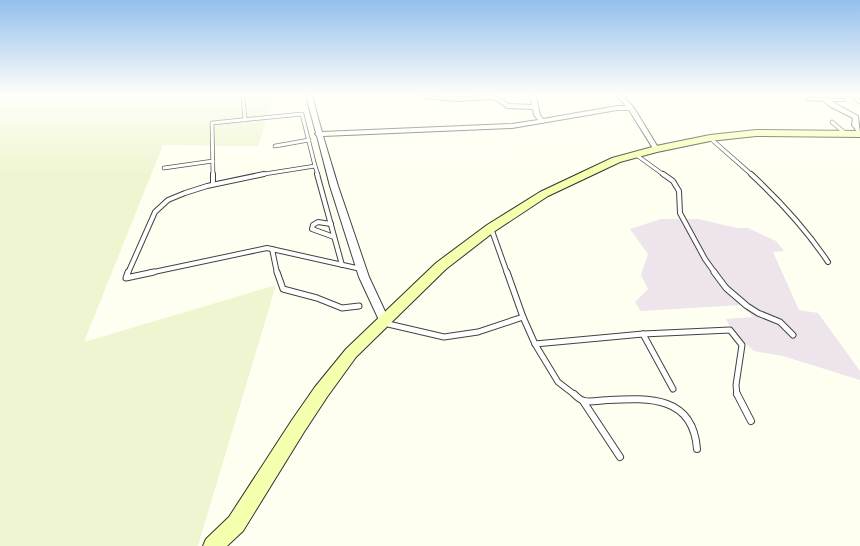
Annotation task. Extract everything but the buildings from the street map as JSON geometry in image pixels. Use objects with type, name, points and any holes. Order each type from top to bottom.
[{"type":"main road","points":[[213,546],[236,524],[321,392],[351,353],[441,266],[491,228],[544,194],[616,160],[656,149],[710,138],[756,133],[860,133]]},
{"type":"street","points":[[315,121],[361,269],[384,320]]},
{"type":"street","points":[[318,134],[475,129],[512,126],[534,121]]},
{"type":"street","points":[[639,121],[656,149]]},
{"type":"street","points":[[856,121],[855,126],[860,133]]},
{"type":"lane","points":[[213,184],[212,123],[229,121]]},
{"type":"lane","points":[[304,121],[342,265]]},
{"type":"lane","points":[[832,122],[846,134]]},
{"type":"lane","points":[[710,138],[797,218],[815,240],[828,262]]},
{"type":"lane","points":[[275,146],[309,140]]},
{"type":"lane","points":[[635,154],[673,181],[678,191],[680,213],[705,259],[726,288],[747,306],[780,322],[793,335]]},
{"type":"lane","points":[[164,168],[213,161]]},
{"type":"lane","points":[[315,166],[213,184],[172,198],[157,208],[142,238],[126,278],[243,252],[272,249],[361,269]]},
{"type":"lane","points":[[331,224],[318,222],[313,225],[312,230],[334,236]]},
{"type":"lane","points":[[491,228],[523,318],[535,344],[558,382],[583,401],[620,457]]},
{"type":"lane","points":[[272,249],[277,272],[283,289],[317,298],[342,308],[359,306]]},
{"type":"lane","points":[[384,320],[388,324],[444,337],[478,332],[523,318]]},
{"type":"lane","points":[[535,344],[644,334],[730,330],[742,345],[736,385],[737,394],[751,421]]},
{"type":"lane","points":[[644,334],[673,389]]},
{"type":"lane","points":[[583,401],[636,399],[667,403],[680,410],[690,422],[696,437],[697,449]]},
{"type":"shaded area","points":[[661,219],[698,219],[737,228],[748,228],[776,241],[784,251],[773,252],[799,310],[818,313],[860,371],[860,380],[783,356],[754,351],[734,333],[726,319],[753,317],[741,305],[641,311],[635,302],[648,289],[641,275],[648,254],[630,229]]},
{"type":"green space","points":[[0,121],[266,121],[258,146],[163,145],[84,342],[276,285],[198,546],[0,546]]}]
